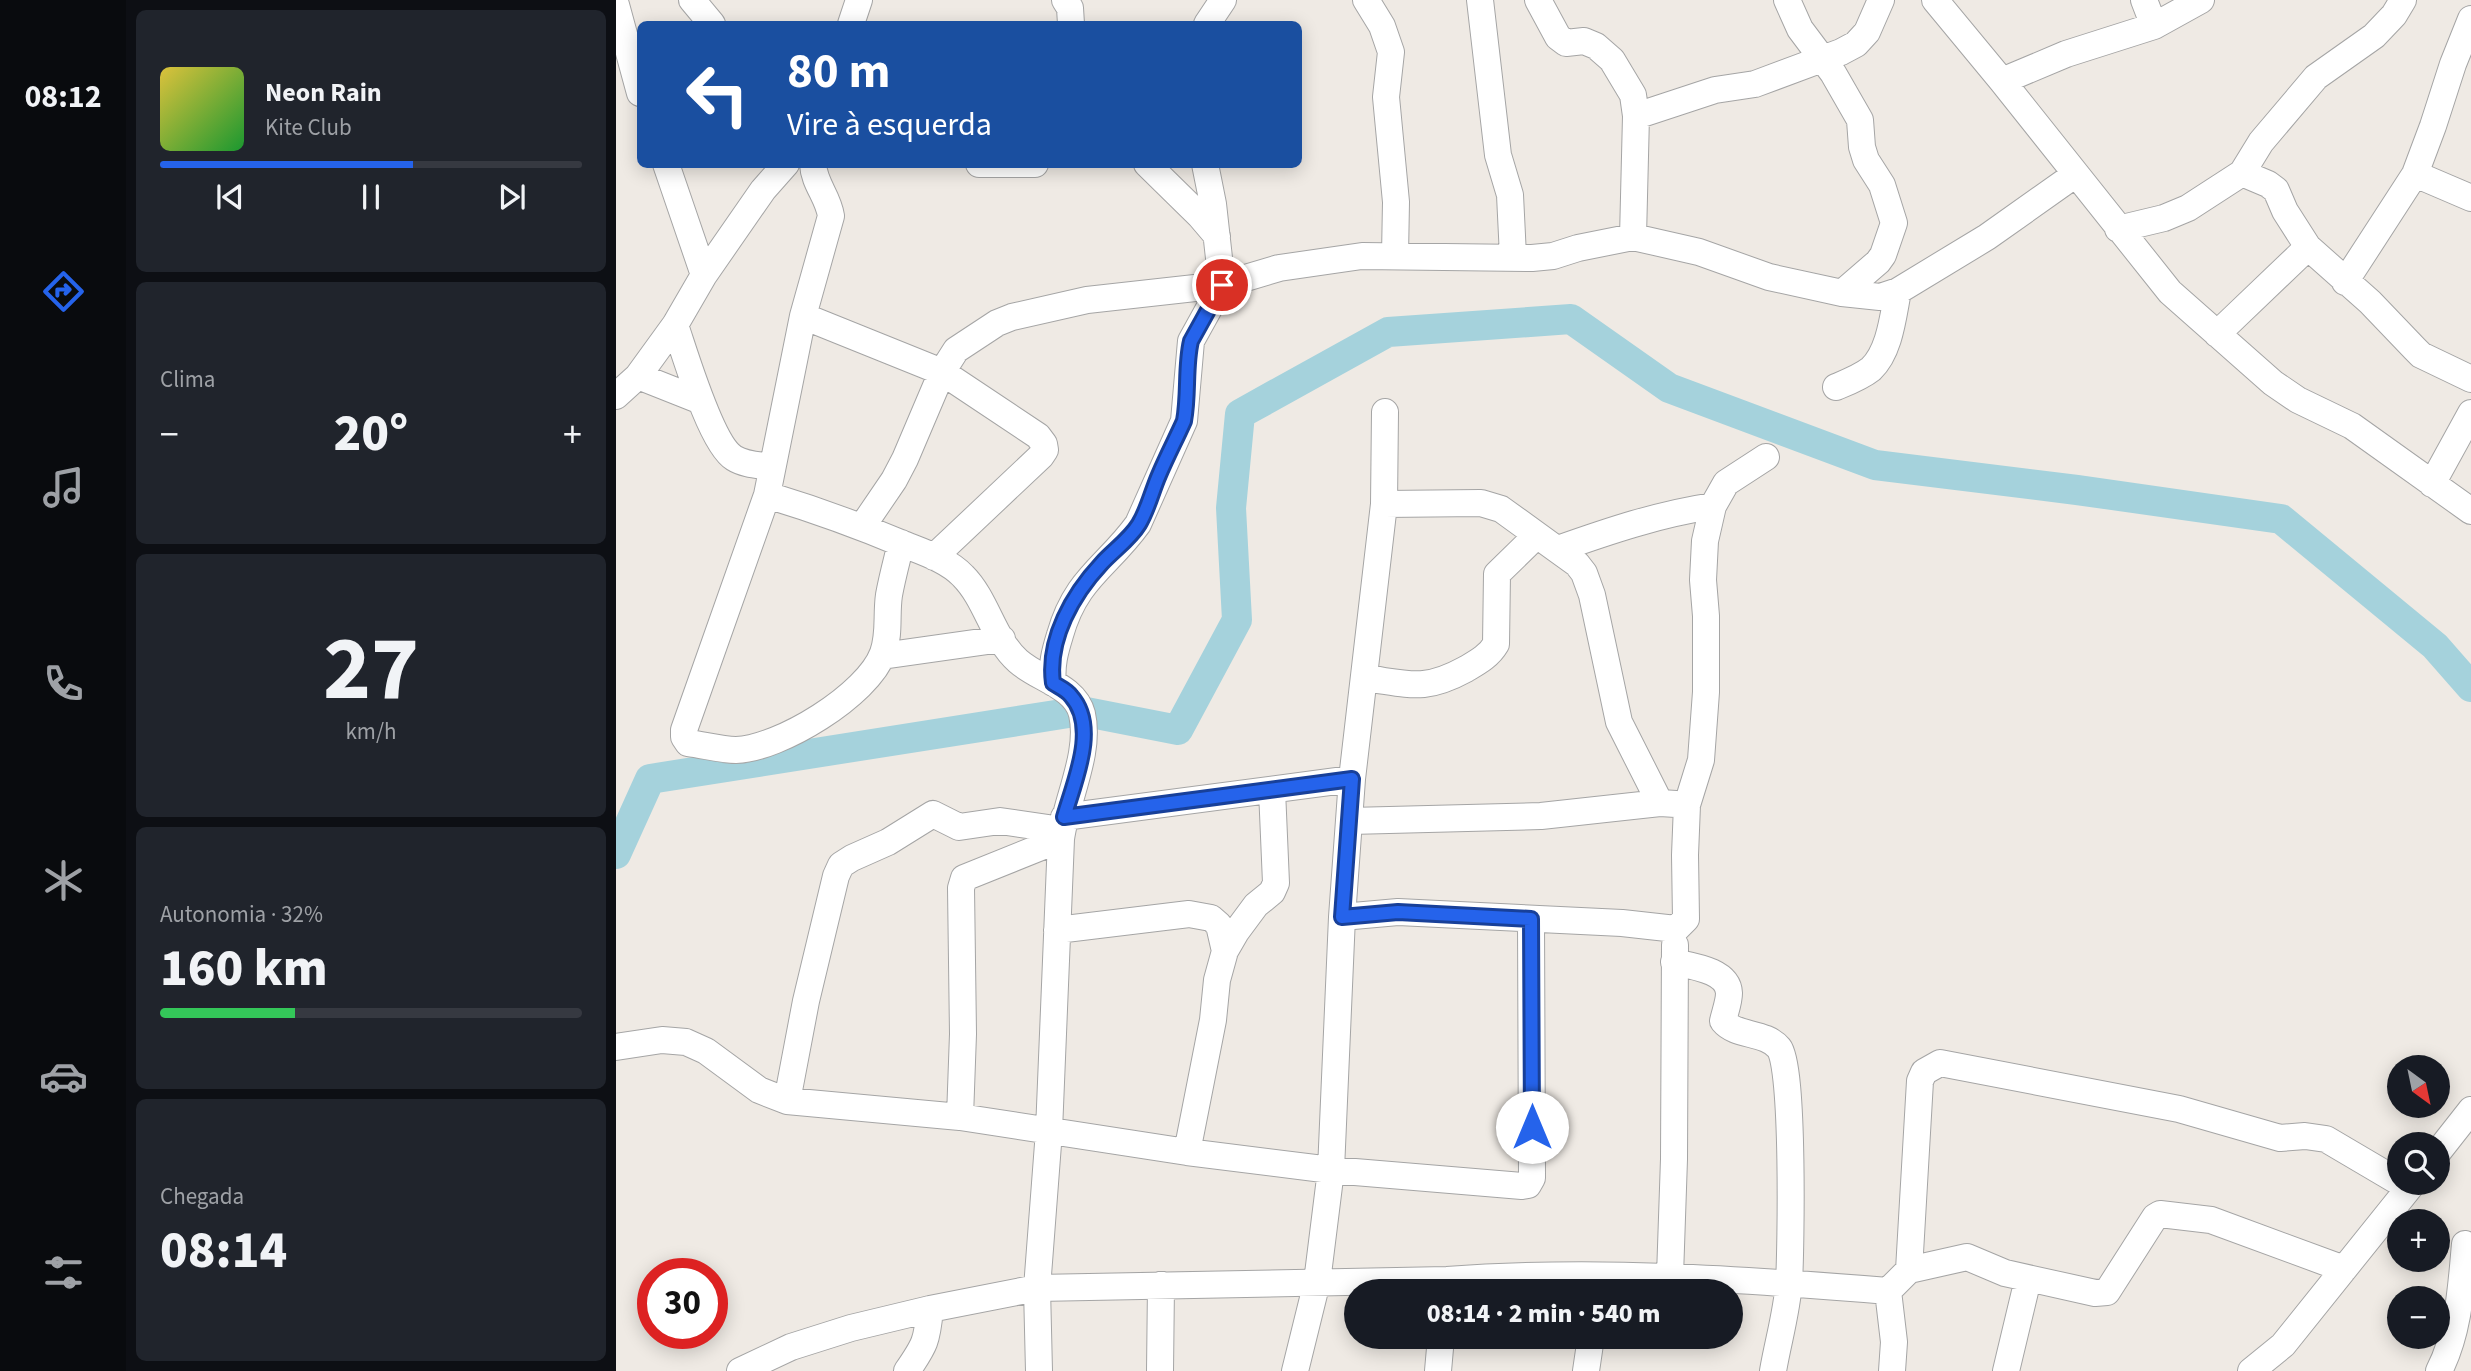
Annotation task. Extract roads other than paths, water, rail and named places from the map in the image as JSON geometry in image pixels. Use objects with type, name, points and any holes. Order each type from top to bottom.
[{"type":"street","points":[[692,0],[710,21]]},
{"type":"street","points":[[852,21],[859,0]]},
{"type":"street","points":[[1065,0],[1070,8],[1071,21]]},
{"type":"street","points":[[1209,21],[1223,0]]},
{"type":"street","points":[[1366,0],[1382,26],[1391,52],[1386,97],[1396,202],[1395,255]]},
{"type":"street","points":[[1480,0],[1498,155],[1510,195],[1513,256]]},
{"type":"street","points":[[1538,0],[1558,37],[1566,43],[1584,41],[1596,46],[1612,60],[1633,95],[1636,116],[1633,237]]},
{"type":"street","points":[[1787,0],[1800,29],[1823,58],[1860,120],[1866,160],[1882,185],[1894,223],[1878,262],[1842,293]]},
{"type":"street","points":[[1636,116],[1703,93],[1730,86],[1755,84],[1856,44],[1867,32],[1881,0]]},
{"type":"street","points":[[1935,0],[2170,292],[2273,383],[2298,400],[2352,426],[2471,511]]},
{"type":"street","points":[[2144,0],[2154,26]]},
{"type":"street","points":[[2002,80],[2066,54],[2154,26],[2202,0]]},
{"type":"street","points":[[2118,229],[2164,218],[2188,208],[2242,173],[2261,142],[2316,77],[2374,36],[2394,15],[2403,0]]},
{"type":"street","points":[[616,5],[637,82]]},
{"type":"street","points":[[2345,282],[2415,174],[2462,58],[2471,19]]},
{"type":"street","points":[[667,168],[704,275]]},
{"type":"street","points":[[616,396],[638,376],[675,326],[704,275],[763,190],[782,168]]},
{"type":"street","points":[[813,168],[814,178],[828,201],[831,216],[803,316],[767,495],[684,730],[688,743],[737,750],[776,741],[840,704],[882,656],[888,637],[889,596],[901,543]]},
{"type":"street","points":[[1151,168],[1217,236]]},
{"type":"street","points":[[1053,683],[1054,655],[1071,601],[1138,524],[1181,427],[1187,405],[1191,341],[1222,285],[1206,168]]},
{"type":"street","points":[[2242,173],[2276,190],[2285,211],[2308,247],[2370,302],[2421,355],[2471,379]]},
{"type":"street","points":[[862,527],[894,480],[942,372],[957,350],[997,323],[1012,317],[1087,300],[1222,285],[1279,268],[1362,256],[1532,258],[1553,256],[1633,237],[1699,252],[1769,277],[1842,293],[1880,297],[1898,291],[1987,237],[2076,174]]},
{"type":"street","points":[[2415,174],[2471,198]]},
{"type":"street","points":[[2217,334],[2308,247]]},
{"type":"street","points":[[1836,387],[1869,370],[1878,360],[1889,332],[1898,291]]},
{"type":"street","points":[[803,316],[942,372],[1038,436],[1044,444],[1045,450],[934,556]]},
{"type":"street","points":[[675,326],[701,401],[722,445],[732,457],[741,462],[771,467]]},
{"type":"street","points":[[638,376],[701,401]]},
{"type":"street","points":[[1296,1371],[1317,1282],[1331,1170],[1342,917],[1352,779],[1384,504],[1385,412]]},
{"type":"street","points":[[2432,484],[2471,413]]},
{"type":"street","points":[[1670,1276],[1674,1159],[1674,962],[1676,929],[1686,919],[1687,805],[1701,760],[1706,692],[1703,580],[1705,541],[1713,506],[1726,483],[1766,457]]},
{"type":"street","points":[[767,495],[862,527],[934,556],[961,574],[973,587],[1016,660],[1037,676],[1070,694],[1082,711],[1084,736],[1056,833],[1057,930],[1049,1131],[1037,1288],[1039,1371]]},
{"type":"street","points":[[1384,504],[1481,503],[1500,509],[1577,564],[1584,573],[1592,595],[1619,722],[1660,803]]},
{"type":"street","points":[[1364,678],[1420,685],[1435,684],[1491,653],[1496,644],[1497,574],[1547,542],[1675,512],[1713,506]]},
{"type":"street","points":[[882,656],[1002,639]]},
{"type":"street","points":[[960,1118],[963,1034],[961,888],[964,878],[1056,833],[1272,790],[1352,779]]},
{"type":"street","points":[[1187,1152],[1213,1020],[1217,980],[1225,951],[1256,905],[1272,892],[1276,883],[1272,790]]},
{"type":"street","points":[[1350,821],[1541,816],[1660,803],[1687,805]]},
{"type":"street","points":[[787,1101],[806,1001],[836,876],[841,865],[888,842],[933,814],[959,827],[988,822],[1010,822],[1056,833]]},
{"type":"street","points":[[1342,917],[1398,912],[1676,929]]},
{"type":"street","points":[[1057,930],[1189,914],[1210,918],[1219,925],[1225,951]]},
{"type":"street","points":[[616,1048],[662,1040],[686,1042],[706,1051],[760,1090],[787,1101],[960,1118],[1187,1152],[1331,1170],[1445,1181],[1528,1185],[1532,1178],[1531,919]]},
{"type":"street","points":[[1674,962],[1707,970],[1719,977],[1727,984],[1729,995],[1723,1021],[1756,1034],[1778,1047],[1783,1055],[1787,1072],[1790,1159],[1789,1283],[1773,1371]]},
{"type":"street","points":[[1909,1270],[1920,1081],[1924,1072],[1940,1063],[2179,1109],[2280,1138],[2305,1136],[2326,1139],[2387,1174]]},
{"type":"street","points":[[2450,1137],[2471,1110]]},
{"type":"street","points":[[2251,1371],[2283,1345],[2344,1269],[2397,1195]]},
{"type":"street","points":[[1640,1279],[1670,1276],[1888,1291],[1909,1270],[1967,1257],[2005,1273],[2028,1279],[2095,1293],[2106,1292],[2148,1227],[2160,1214],[2211,1220],[2344,1269]]},
{"type":"street","points":[[2439,1371],[2451,1348],[2460,1298],[2465,1244]]},
{"type":"street","points":[[1487,1279],[1505,1276],[1545,1279]]},
{"type":"street","points":[[2006,1371],[2028,1279]]},
{"type":"street","points":[[740,1371],[791,1348],[851,1328],[1037,1288],[1344,1283]]},
{"type":"street","points":[[1160,1371],[1161,1285]]},
{"type":"street","points":[[1888,1291],[1894,1342],[1892,1371]]},
{"type":"street","points":[[907,1371],[922,1352],[927,1339],[930,1309]]},
{"type":"street","points":[[1438,1371],[1440,1349]]},
{"type":"street","points":[[1586,1371],[1589,1349]]},
{"type":"waterway","points":[[616,854],[650,779],[1081,711],[1178,730],[1237,620],[1231,508],[1240,414],[1388,332],[1571,319],[1669,388],[1875,465],[2281,519],[2435,646],[2471,687]]}]
